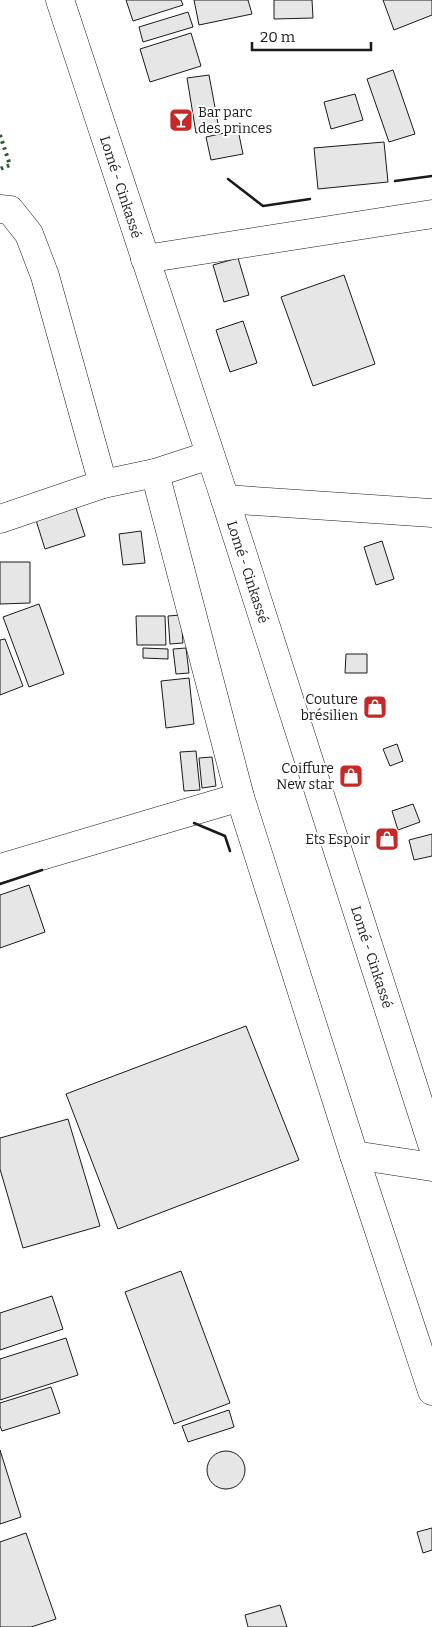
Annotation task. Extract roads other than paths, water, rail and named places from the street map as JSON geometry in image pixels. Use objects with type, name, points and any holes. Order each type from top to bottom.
[{"type":"main road","name":"Lomé - Cinkassé","points":[[60,0],[225,499],[432,1144]]},
{"type":"main road","points":[[0,209],[10,210],[25,228],[39,259],[103,484]]},
{"type":"main road","points":[[145,260],[432,214]]},
{"type":"main road","points":[[0,518],[103,484],[155,473],[210,455]]},
{"type":"main road","points":[[155,473],[240,798],[354,1155],[432,1391]]},
{"type":"main road","points":[[225,499],[432,513]]},
{"type":"main road","points":[[0,868],[240,798]]},
{"type":"main road","points":[[354,1155],[432,1167]]},
{"type":"place","name":"Bar parc des princes","points":[[181,120]]},
{"type":"place","name":"Couture brésilien","points":[[375,707]]},
{"type":"place","name":"Coiffure New star","points":[[351,776]]},
{"type":"place","name":"Ets Espoir","points":[[387,839]]}]
